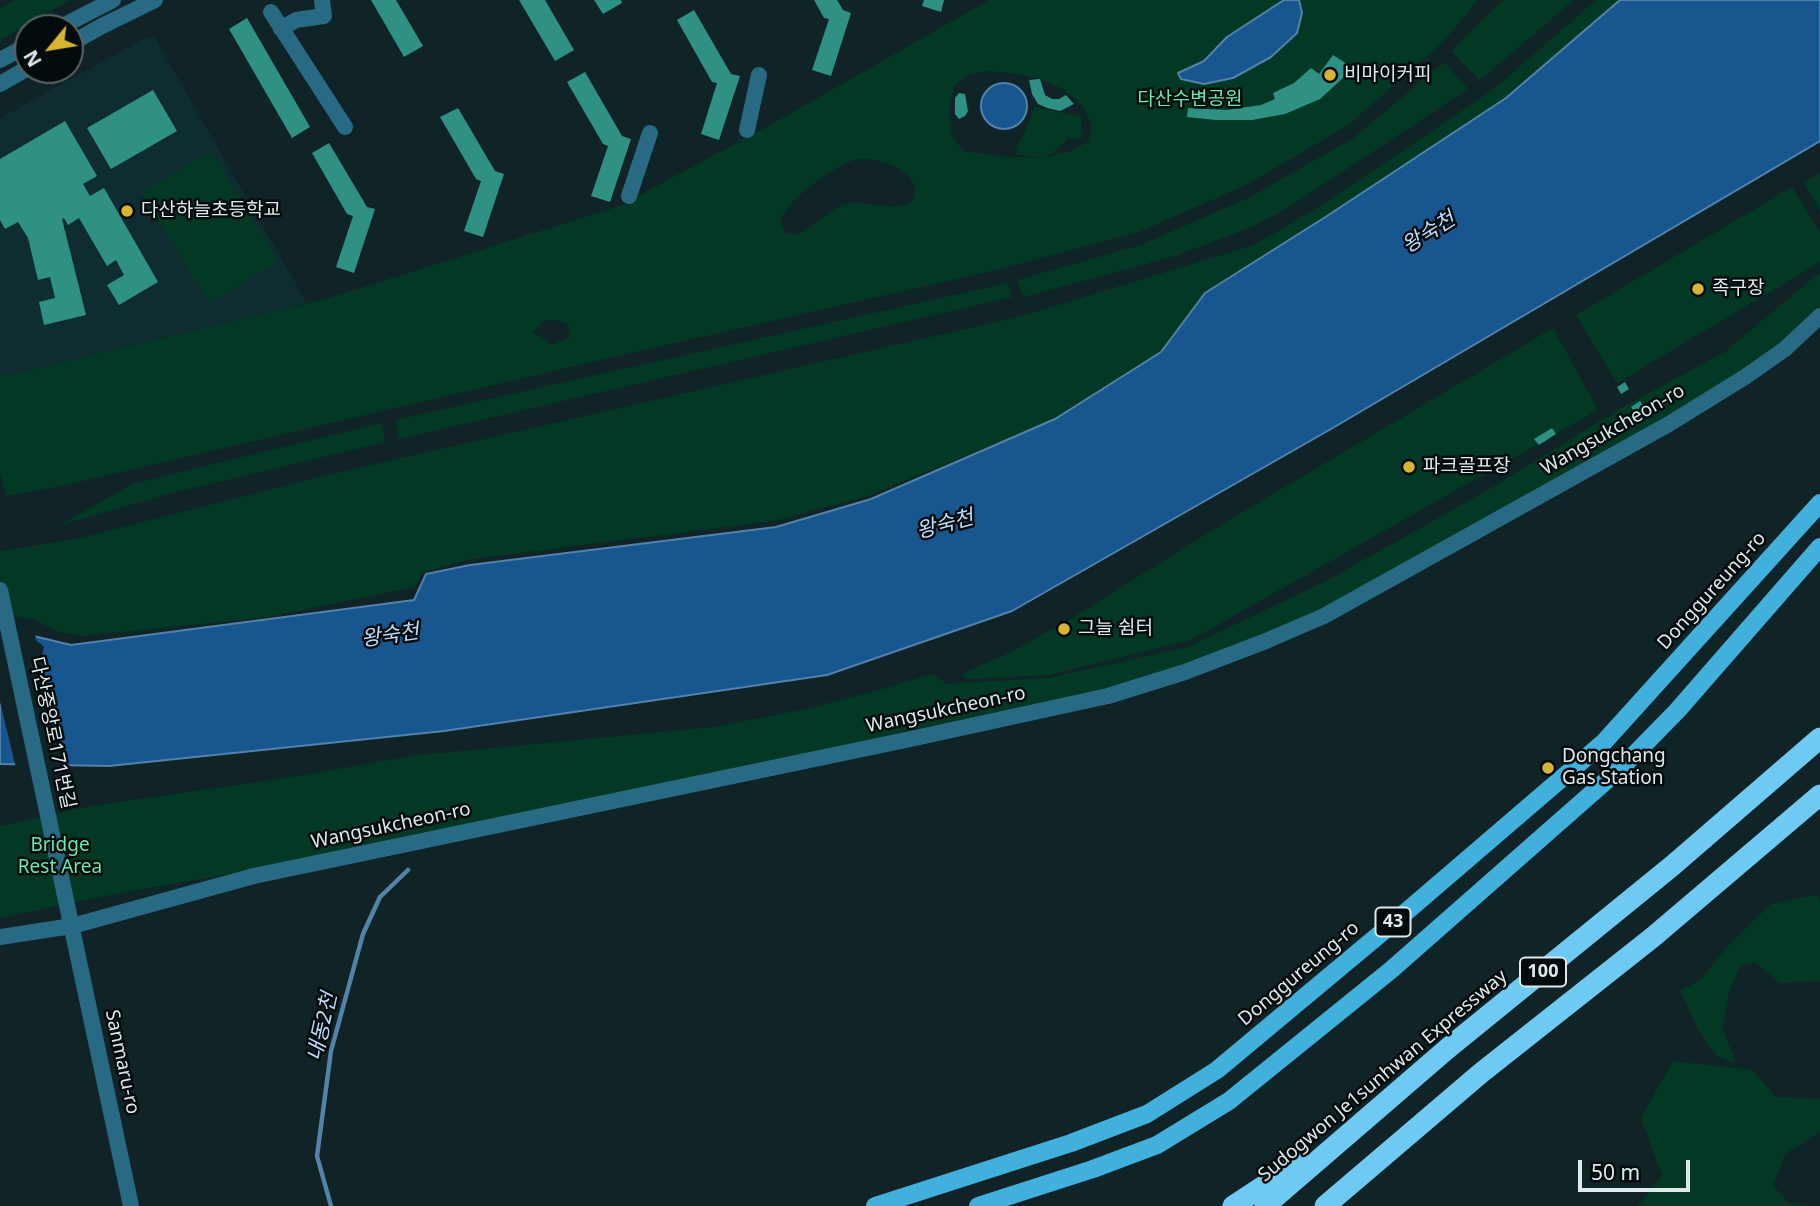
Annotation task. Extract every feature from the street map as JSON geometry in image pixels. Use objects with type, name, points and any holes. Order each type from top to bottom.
[{"type":"highway","name":"Sudogwon Je1sunhwan Expressway","points":[[1265,1206],[1447,1049],[1671,866],[1820,738]]},
{"type":"highway","name":"100","points":[[1325,1206],[1481,1073],[1653,937],[1820,795]]},
{"type":"highway","points":[[1233,1206],[1361,1123]]},
{"type":"main road","name":"Donggureung-ro","points":[[875,1206],[1072,1143],[1147,1114],[1217,1070],[1604,742],[1820,503]]},
{"type":"main road","name":"43","points":[[978,1206],[1157,1145],[1228,1101],[1391,970],[1624,765],[1677,711],[1820,547]]},
{"type":"street","points":[[84,15],[113,0]]},
{"type":"street","points":[[84,36],[155,0]]},
{"type":"street","points":[[281,29],[296,20],[324,16],[322,0]]},
{"type":"street","points":[[271,12],[345,127]]},
{"type":"street","points":[[747,130],[759,75]]},
{"type":"street","points":[[629,197],[650,133]]},
{"type":"street","name":"Wangsukcheon-ro","points":[[0,937],[72,926],[254,876],[1108,696],[1185,672],[1324,616],[1669,424],[1785,349],[1820,316]]},
{"type":"street","name":"다산중앙로171번길","points":[[0,590],[72,926]]},
{"type":"street","name":"Sanmaru-ro","points":[[72,926],[131,1206]]},
{"type":"shaded area","name":"다산하늘초등학교","points":[[154,36],[307,303],[0,377],[0,118],[62,84],[84,84],[84,72]]},
{"type":"green space","points":[[14,0],[70,0],[46,14],[14,14],[14,32],[0,40],[0,8]]},
{"type":"green space","name":"다산수변공원","points":[[989,0],[1478,0],[1442,43],[1347,126],[1246,185],[1139,232],[996,270],[66,485],[7,496],[0,474],[0,377],[329,298],[620,206],[788,115]],"holes":[[[988,71],[1039,79],[1072,96],[1087,113],[1092,126],[1088,142],[1070,151],[1045,158],[1068,138],[1075,140],[1082,136],[1081,117],[1035,107],[1022,139],[1017,144],[1017,155],[1044,158],[1008,157],[963,151],[952,136],[949,112],[954,86],[970,74]],[[864,159],[889,164],[905,172],[914,185],[912,200],[898,206],[858,203],[842,205],[801,232],[785,233],[781,223],[783,215],[799,196],[835,169],[854,160]],[[560,321],[569,325],[570,337],[552,345],[533,332],[542,322]]]},
{"type":"green space","points":[[1503,0],[1574,0],[1480,80],[1451,51]]},
{"type":"green space","points":[[1596,0],[1620,0],[1506,98],[1205,293],[1161,351],[1055,419],[868,496],[774,521],[471,559],[422,573],[415,587],[269,617],[82,636],[59,632],[33,619],[0,614],[0,551],[76,539],[323,476],[1022,316],[1254,245],[1319,207],[1494,89]]},
{"type":"green space","points":[[1444,62],[1468,89],[1289,207],[1252,227],[1175,256],[1024,297],[1017,280],[1141,245],[1250,197],[1352,139]]},
{"type":"green space","points":[[211,151],[278,262],[209,303],[142,192]]},
{"type":"green space","points":[[1820,173],[1820,211],[1804,182]]},
{"type":"green space","name":"족구장","points":[[1792,187],[1820,233],[1820,262],[1617,383],[1576,315]]},
{"type":"green space","name":"Bridge Rest Area","points":[[1820,272],[1820,312],[1739,376],[1332,606],[1209,659],[1118,689],[252,870],[0,918],[0,826],[91,806],[279,779],[420,755],[714,727],[806,709],[932,674],[947,684],[1048,678],[1188,647],[1328,580],[1495,486],[1621,408],[1726,351]]},
{"type":"green space","points":[[1008,283],[1012,297],[399,439],[395,420]]},
{"type":"green space","name":"파크골프장","points":[[1553,328],[1598,410],[1191,640],[1049,675],[966,679],[962,674],[1011,652],[1069,620],[1224,523]]},
{"type":"green space","points":[[381,423],[386,442],[172,493],[60,525],[132,484]]},
{"type":"green space","points":[[1816,895],[1820,901],[1820,981],[1780,983],[1755,962],[1740,966],[1728,995],[1723,1030],[1736,1063],[1717,1056],[1699,1031],[1680,991],[1700,980],[1730,944],[1771,904]]},
{"type":"green space","points":[[1673,1061],[1752,1070],[1776,1097],[1820,1099],[1820,1132],[1785,1154],[1773,1185],[1787,1202],[1813,1206],[1638,1206],[1662,1176],[1641,1118]]},
{"type":"water","points":[[1284,0],[1299,0],[1302,13],[1297,33],[1271,57],[1233,78],[1204,84],[1181,79],[1178,73],[1204,61],[1227,37]]},
{"type":"water","name":"왕숙천","points":[[1620,0],[1820,0],[1820,141],[1331,429],[1012,611],[827,675],[444,731],[109,766],[0,764],[0,628],[71,645],[414,600],[426,574],[470,565],[776,527],[871,499],[1055,419],[1161,352],[1205,293],[1506,98]]},
{"type":"water","points":[[1004,83],[1020,90],[1027,106],[1020,122],[1004,129],[988,122],[981,106],[988,90]]},
{"type":"pier","points":[[0,625],[35,633],[36,640],[44,647],[41,660],[66,769],[16,768],[0,702]]},
{"type":"building","points":[[371,0],[396,0],[423,46],[404,57]]},
{"type":"building","points":[[519,0],[545,0],[574,50],[555,61]]},
{"type":"building","points":[[594,0],[621,0],[622,3],[603,14]]},
{"type":"building","points":[[814,0],[837,0],[843,10],[851,13],[831,76],[812,70],[829,19],[824,18]]},
{"type":"building","points":[[924,0],[944,0],[941,12],[922,6]]},
{"type":"building","points":[[694,10],[731,74],[740,76],[719,140],[701,134],[717,83],[712,82],[677,20]]},
{"type":"building","points":[[247,18],[310,127],[292,138],[229,29]]},
{"type":"building","points":[[1333,55],[1350,66],[1343,78],[1320,99],[1285,114],[1252,120],[1187,117],[1188,108],[1226,110],[1261,105],[1275,99],[1273,93],[1294,83],[1311,68],[1319,74]]},
{"type":"building","points":[[585,72],[622,136],[631,139],[610,202],[591,196],[608,146],[603,144],[567,82]]},
{"type":"building","points":[[1040,79],[1045,95],[1059,99],[1066,95],[1074,104],[1060,111],[1038,104],[1032,94],[1029,80]]},
{"type":"building","points":[[153,90],[177,131],[111,169],[87,128]]},
{"type":"building","points":[[959,93],[965,94],[968,111],[959,119],[955,114],[955,98]]},
{"type":"building","points":[[458,108],[495,171],[504,174],[483,237],[464,231],[481,181],[476,179],[440,117]]},
{"type":"building","points":[[65,121],[97,176],[83,184],[90,196],[104,188],[158,282],[119,305],[107,285],[124,275],[116,260],[107,266],[79,218],[68,225],[64,218],[62,219],[86,315],[44,325],[39,302],[55,298],[50,277],[38,280],[28,238],[18,222],[5,229],[0,220],[0,159]]},
{"type":"building","points":[[329,143],[367,207],[375,209],[354,273],[336,267],[353,216],[347,214],[312,153]]},
{"type":"building","points":[[1625,382],[1629,389],[1621,394],[1617,387]]},
{"type":"building","points":[[1640,401],[1646,410],[1637,416],[1631,407]]},
{"type":"building","points":[[1552,428],[1556,434],[1539,445],[1534,439]]},
{"type":"building","name":"그늘 쉼터","points":[[1066,622],[1070,630],[1062,635],[1058,627]]},
{"type":"waterway","name":"내동2천","points":[[331,1206],[317,1156],[331,1051],[363,934],[380,897],[408,870]]},
{"type":"place","name":"비마이커피","points":[[1330,75]]},
{"type":"place","name":"다산하늘초등학교","points":[[127,211]]},
{"type":"place","name":"족구장","points":[[1698,289]]},
{"type":"place","name":"파크골프장","points":[[1409,467]]},
{"type":"place","name":"그늘 쉼터","points":[[1064,629]]},
{"type":"place","name":"Dongchang Gas Station","points":[[1548,768]]}]
